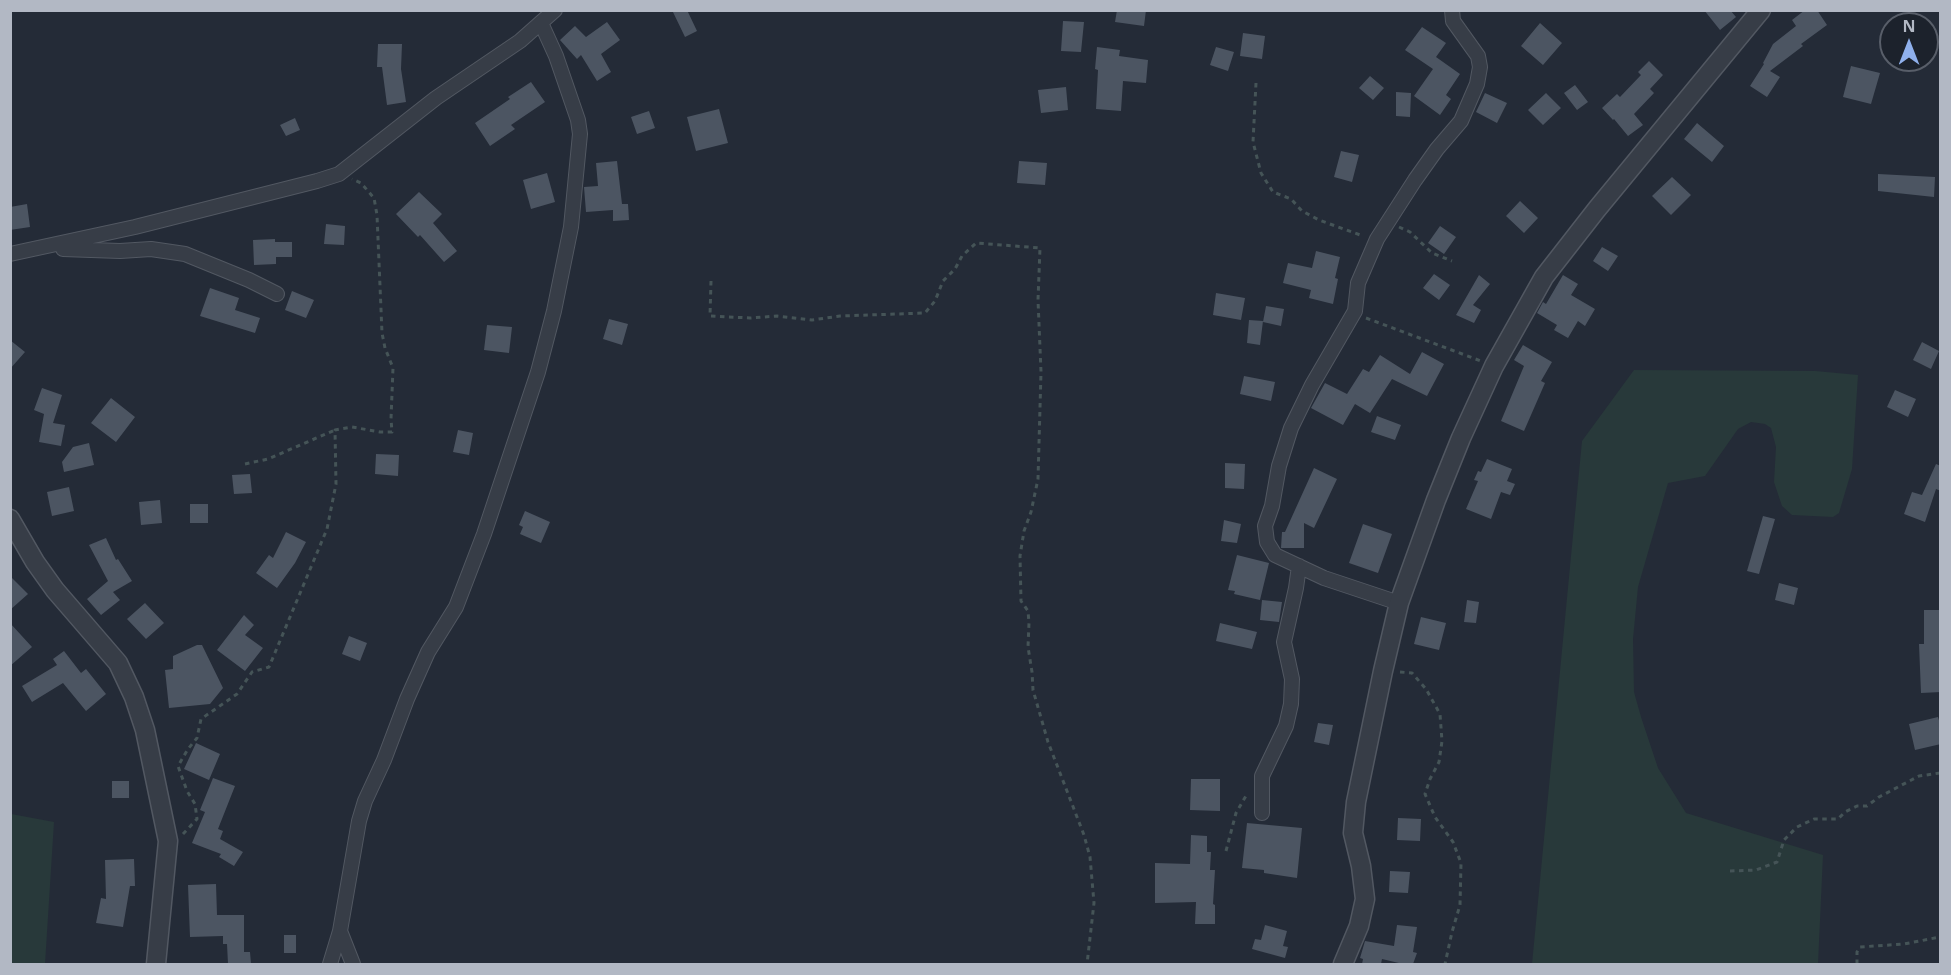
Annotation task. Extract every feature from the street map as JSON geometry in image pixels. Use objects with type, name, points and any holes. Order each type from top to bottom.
[{"type":"street","points":[[10,255],[209,209],[339,174],[436,98],[520,41],[555,10]]},
{"type":"street","points":[[1399,603],[1324,578],[1275,555],[1267,542],[1265,526],[1272,506],[1279,466],[1291,428],[1312,384],[1355,311],[1358,283],[1377,239],[1437,149],[1461,121],[1477,84],[1480,67],[1478,56],[1453,21],[1452,10]]},
{"type":"street","points":[[1344,964],[1359,926],[1365,899],[1361,866],[1353,833],[1356,802],[1383,671],[1399,603],[1461,438],[1494,366],[1544,277],[1604,200],[1761,10]]},
{"type":"street","points":[[330,964],[340,931],[359,821],[365,801],[428,652],[456,608],[484,534],[534,383],[554,311],[571,228],[580,134],[578,120],[556,56],[541,23]]},
{"type":"street","points":[[42,248],[120,251],[151,249],[185,254],[277,294]]},
{"type":"street","points":[[10,519],[35,562],[55,590],[118,663],[146,730],[168,841],[156,964]]},
{"type":"street","points":[[1262,813],[1262,776],[1286,726],[1291,704],[1292,679],[1284,642],[1299,566]]},
{"type":"street","points":[[340,931],[353,964]]},
{"type":"path","points":[[1256,83],[1253,142],[1261,173],[1273,192],[1291,199],[1302,211],[1319,220],[1362,236],[1377,239]]},
{"type":"path","points":[[245,464],[268,459],[335,430],[352,427],[392,432],[393,368],[382,333],[377,215],[374,198],[361,183],[339,174]]},
{"type":"path","points":[[1394,211],[1399,228],[1410,232],[1432,253],[1452,261]]},
{"type":"path","points":[[711,281],[710,316],[750,318],[777,316],[812,320],[840,316],[926,313],[935,301],[943,281],[955,269],[962,256],[976,243],[1040,248],[1038,300],[1041,372],[1038,479],[1020,556],[1021,601],[1028,611],[1028,647],[1033,690],[1048,742],[1084,835],[1090,857],[1094,903],[1087,964]]},
{"type":"path","points":[[1355,311],[1365,318],[1494,366]]},
{"type":"path","points":[[168,841],[183,833],[196,819],[195,804],[187,791],[178,766],[196,738],[201,719],[237,694],[252,672],[270,667],[307,581],[327,530],[336,484],[335,430]]},
{"type":"path","points":[[1383,671],[1412,674],[1426,689],[1440,714],[1442,741],[1439,762],[1425,794],[1435,817],[1453,842],[1461,863],[1460,905],[1445,964]]},
{"type":"path","points":[[1730,871],[1756,870],[1777,862],[1784,840],[1797,827],[1814,819],[1838,819],[1845,812],[1857,806],[1867,806],[1879,797],[1920,776],[1941,773]]},
{"type":"path","points":[[1226,851],[1236,813],[1246,795],[1262,776]]},
{"type":"path","points":[[1857,964],[1857,952],[1860,947],[1904,944],[1941,937]]},
{"type":"shaded area","points":[[1634,370],[1815,371],[1858,375],[1852,469],[1839,513],[1833,517],[1792,515],[1782,506],[1774,482],[1776,447],[1771,428],[1765,424],[1751,422],[1738,429],[1705,476],[1668,483],[1638,587],[1633,639],[1634,692],[1641,717],[1658,768],[1686,813],[1823,855],[1818,964],[1532,964],[1582,441]]},
{"type":"shaded area","points":[[11,814],[54,822],[45,964],[11,964]]},
{"type":"building","points":[[672,10],[687,10],[697,31],[685,37]]},
{"type":"building","points":[[1117,10],[1146,10],[1144,26],[1115,22]]},
{"type":"building","points":[[1704,10],[1730,10],[1736,17],[1720,30]]},
{"type":"building","points":[[1805,10],[1817,10],[1827,25],[1770,71],[1780,77],[1767,97],[1750,86],[1773,44],[1796,26],[1792,20]]},
{"type":"building","points":[[1063,21],[1084,22],[1081,52],[1061,51]]},
{"type":"building","points":[[607,22],[620,40],[601,54],[611,72],[597,81],[581,55],[577,59],[560,40],[575,26],[586,37]]},
{"type":"building","points":[[1540,23],[1562,43],[1543,65],[1521,46]]},
{"type":"building","points":[[1422,27],[1446,43],[1436,57],[1460,74],[1446,95],[1451,99],[1440,115],[1414,96],[1433,69],[1405,50]]},
{"type":"building","points":[[1243,33],[1265,36],[1262,59],[1240,56]]},
{"type":"building","points":[[378,44],[402,44],[401,69],[406,102],[387,105],[382,67],[377,67]]},
{"type":"building","points":[[1097,47],[1120,50],[1119,56],[1148,60],[1146,83],[1123,81],[1121,111],[1096,109]]},
{"type":"building","points":[[1216,47],[1234,52],[1228,71],[1210,65]]},
{"type":"building","points":[[1649,61],[1663,75],[1650,89],[1654,93],[1634,114],[1643,125],[1628,136],[1602,108],[1617,94],[1620,97],[1641,75],[1638,72]]},
{"type":"building","points":[[1851,66],[1880,73],[1871,104],[1843,97]]},
{"type":"building","points":[[1370,76],[1384,88],[1373,100],[1359,88]]},
{"type":"building","points":[[531,82],[545,102],[511,125],[515,129],[490,146],[475,123]]},
{"type":"building","points":[[1575,85],[1588,102],[1577,110],[1564,93]]},
{"type":"building","points":[[1066,87],[1068,110],[1041,113],[1038,90]]},
{"type":"building","points":[[1396,92],[1411,93],[1410,117],[1396,116]]},
{"type":"building","points":[[1485,93],[1507,103],[1497,123],[1476,112]]},
{"type":"building","points":[[1546,93],[1561,108],[1543,125],[1528,110]]},
{"type":"building","points":[[719,109],[728,143],[696,151],[687,117]]},
{"type":"building","points":[[649,111],[655,128],[637,134],[631,117]]},
{"type":"building","points":[[295,118],[300,130],[286,136],[280,125]]},
{"type":"building","points":[[1697,123],[1724,146],[1712,162],[1684,139]]},
{"type":"building","points":[[1341,151],[1359,155],[1352,182],[1334,177]]},
{"type":"building","points":[[617,161],[622,204],[628,204],[629,220],[613,221],[613,210],[586,212],[584,187],[598,186],[596,163]]},
{"type":"building","points":[[1019,161],[1047,163],[1045,185],[1017,183]]},
{"type":"building","points":[[547,173],[555,202],[531,209],[523,180]]},
{"type":"building","points":[[1878,174],[1935,177],[1934,197],[1878,191]]},
{"type":"building","points":[[1672,177],[1691,195],[1671,215],[1652,196]]},
{"type":"building","points":[[419,192],[442,214],[433,223],[457,251],[444,262],[420,235],[418,237],[396,214]]},
{"type":"building","points":[[1520,201],[1538,218],[1524,233],[1506,216]]},
{"type":"building","points":[[27,204],[30,227],[10,230],[10,207]]},
{"type":"building","points":[[326,224],[345,226],[344,245],[324,244]]},
{"type":"building","points":[[1440,226],[1456,237],[1444,254],[1428,243]]},
{"type":"building","points":[[275,239],[275,242],[292,242],[292,257],[276,257],[276,264],[254,265],[253,240]]},
{"type":"building","points":[[1602,247],[1618,256],[1608,271],[1593,261]]},
{"type":"building","points":[[1316,251],[1340,257],[1335,278],[1338,279],[1333,304],[1309,298],[1311,290],[1283,283],[1288,263],[1312,268]]},
{"type":"building","points":[[1434,274],[1450,285],[1439,300],[1423,288]]},
{"type":"building","points":[[1479,275],[1490,284],[1473,305],[1481,310],[1474,323],[1456,315]]},
{"type":"building","points":[[1563,275],[1578,284],[1571,295],[1595,309],[1585,326],[1578,321],[1568,338],[1554,330],[1557,325],[1537,313],[1543,302],[1546,304]]},
{"type":"building","points":[[210,288],[239,298],[235,310],[260,318],[255,333],[200,316]]},
{"type":"building","points":[[292,291],[314,300],[306,318],[285,310]]},
{"type":"building","points":[[1216,293],[1245,298],[1241,320],[1213,315]]},
{"type":"building","points":[[1266,306],[1284,309],[1281,326],[1263,322]]},
{"type":"building","points":[[609,319],[628,324],[622,345],[603,339]]},
{"type":"building","points":[[1249,320],[1263,321],[1260,345],[1247,343]]},
{"type":"building","points":[[487,325],[512,327],[509,353],[484,350]]},
{"type":"building","points":[[10,340],[25,352],[10,369]]},
{"type":"building","points":[[1922,342],[1939,351],[1931,369],[1913,360]]},
{"type":"building","points":[[1523,345],[1552,362],[1541,381],[1545,383],[1524,431],[1501,421],[1524,366],[1514,360]]},
{"type":"building","points":[[1422,352],[1444,364],[1427,396],[1392,379],[1370,413],[1355,404],[1343,425],[1311,408],[1325,383],[1347,394],[1363,369],[1369,372],[1380,355],[1410,374]]},
{"type":"building","points":[[1244,376],[1275,382],[1271,401],[1240,394]]},
{"type":"building","points":[[42,388],[62,395],[53,423],[65,425],[61,446],[39,442],[44,414],[34,410]]},
{"type":"building","points":[[1895,390],[1916,399],[1908,417],[1887,407]]},
{"type":"building","points":[[111,398],[135,417],[116,442],[91,423]]},
{"type":"building","points":[[1377,416],[1401,425],[1395,440],[1371,432]]},
{"type":"building","points":[[458,430],[473,433],[469,455],[453,452]]},
{"type":"building","points":[[89,443],[94,465],[64,472],[62,462],[73,447]]},
{"type":"building","points":[[376,454],[399,455],[398,476],[375,474]]},
{"type":"building","points":[[1487,459],[1512,469],[1507,481],[1515,484],[1510,495],[1501,492],[1491,519],[1466,509],[1478,481],[1474,480]]},
{"type":"building","points":[[1225,463],[1245,464],[1244,489],[1225,488]]},
{"type":"building","points":[[1936,464],[1941,466],[1941,491],[1936,489],[1925,522],[1904,514],[1912,492],[1922,495]]},
{"type":"building","points":[[1314,468],[1337,479],[1314,528],[1304,523],[1304,548],[1281,548],[1282,532],[1285,532]]},
{"type":"building","points":[[250,474],[252,493],[234,494],[232,475]]},
{"type":"building","points":[[69,487],[74,511],[52,516],[47,492]]},
{"type":"building","points":[[160,500],[162,523],[141,525],[139,502]]},
{"type":"building","points":[[190,504],[208,504],[208,523],[190,523]]},
{"type":"building","points":[[525,511],[550,522],[541,543],[520,534],[523,527],[519,525]]},
{"type":"building","points":[[1763,516],[1775,519],[1759,574],[1747,571]]},
{"type":"building","points":[[1224,520],[1241,524],[1237,543],[1221,541]]},
{"type":"building","points":[[1363,524],[1392,534],[1378,573],[1349,563]]},
{"type":"building","points":[[286,532],[306,542],[295,563],[277,588],[256,573],[269,555],[273,558]]},
{"type":"building","points":[[106,538],[116,560],[118,559],[132,581],[113,592],[120,600],[101,615],[87,599],[108,581],[89,545]]},
{"type":"building","points":[[1237,555],[1269,563],[1260,600],[1234,594],[1235,591],[1228,590]]},
{"type":"building","points":[[10,576],[28,594],[10,610]]},
{"type":"building","points":[[1779,583],[1798,588],[1794,605],[1775,600]]},
{"type":"building","points":[[1262,600],[1282,602],[1279,622],[1260,620]]},
{"type":"building","points":[[1467,600],[1479,602],[1476,623],[1464,622]]},
{"type":"building","points":[[145,603],[164,623],[146,639],[127,619]]},
{"type":"building","points":[[1924,610],[1941,610],[1941,692],[1921,693],[1919,644],[1924,644]]},
{"type":"building","points":[[244,615],[254,625],[245,635],[263,648],[245,671],[217,650]]},
{"type":"building","points":[[1421,617],[1446,623],[1439,650],[1414,644]]},
{"type":"building","points":[[10,623],[32,647],[10,666]]},
{"type":"building","points":[[1220,623],[1257,632],[1252,649],[1216,641]]},
{"type":"building","points":[[349,636],[367,643],[360,661],[342,654]]},
{"type":"building","points":[[202,645],[223,688],[210,704],[169,708],[165,670],[173,669],[173,656]]},
{"type":"building","points":[[64,651],[81,673],[86,669],[106,694],[86,711],[63,683],[32,702],[22,686],[57,665],[53,659]]},
{"type":"building","points":[[1938,717],[1941,727],[1941,744],[1915,750],[1909,724]]},
{"type":"building","points":[[1318,723],[1333,725],[1329,745],[1314,742]]},
{"type":"building","points":[[196,743],[220,754],[209,780],[184,769]]},
{"type":"building","points":[[213,778],[235,786],[218,829],[223,831],[220,839],[243,852],[234,866],[219,857],[221,854],[192,843],[205,812],[200,810]]},
{"type":"building","points":[[1191,779],[1220,779],[1220,811],[1190,810]]},
{"type":"building","points":[[112,781],[129,781],[129,798],[112,798]]},
{"type":"building","points":[[1398,818],[1421,819],[1420,841],[1397,840]]},
{"type":"building","points":[[1247,823],[1302,828],[1297,878],[1264,873],[1264,870],[1242,868]]},
{"type":"building","points":[[1191,835],[1207,836],[1207,852],[1211,852],[1210,870],[1215,870],[1213,904],[1215,905],[1215,924],[1195,924],[1196,902],[1155,903],[1155,863],[1190,864]]},
{"type":"building","points":[[134,859],[135,886],[130,886],[123,927],[96,923],[101,898],[106,899],[105,860]]},
{"type":"building","points":[[1390,871],[1410,872],[1408,893],[1389,892]]},
{"type":"building","points":[[216,884],[217,915],[244,915],[244,952],[250,952],[251,964],[228,964],[227,944],[223,944],[223,936],[190,937],[188,885]]},
{"type":"building","points":[[1265,925],[1287,931],[1283,946],[1288,947],[1285,958],[1252,949],[1255,939],[1261,940]]},
{"type":"building","points":[[1397,925],[1417,927],[1413,952],[1417,953],[1413,964],[1382,959],[1381,964],[1362,964],[1363,959],[1360,958],[1365,941],[1394,946]]},
{"type":"building","points":[[284,935],[296,935],[296,953],[284,953]]}]
